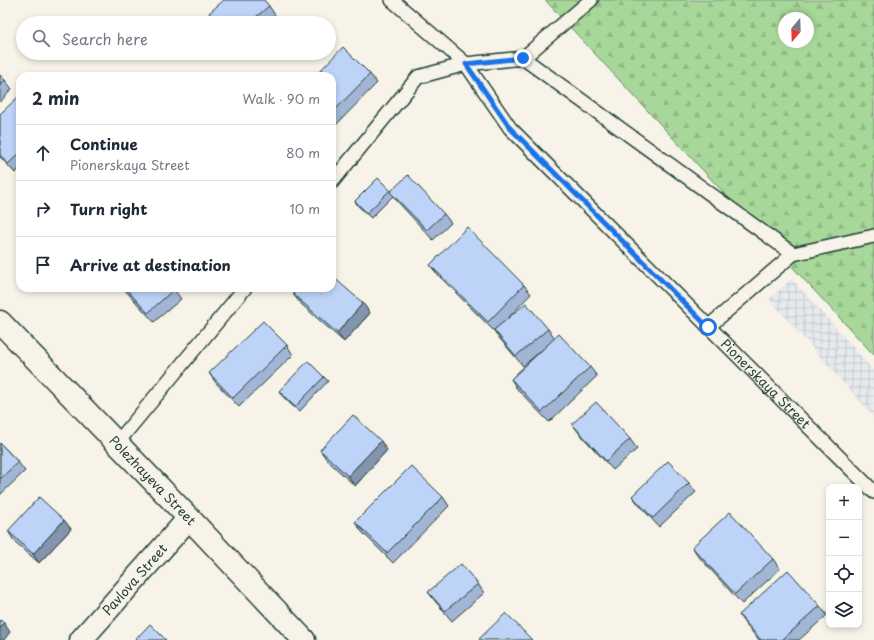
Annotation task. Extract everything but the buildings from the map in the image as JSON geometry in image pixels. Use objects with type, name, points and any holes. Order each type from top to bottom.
[{"type":"main road","name":"Polezhayeva Street","points":[[0,322],[304,640]]},
{"type":"main road","name":"Pavlova Street","points":[[80,640],[189,518]]},
{"type":"lane","name":"Pionerskaya Street","points":[[392,0],[466,64],[510,128],[874,492]]},
{"type":"lane","points":[[336,177],[418,77],[466,64],[523,58],[591,0]]},
{"type":"lane","points":[[523,58],[793,254]]},
{"type":"lane","points":[[708,327],[793,254],[874,236]]},
{"type":"lane","points":[[117,443],[242,292]]},
{"type":"shaded area","points":[[792,279],[874,371],[874,417],[769,299]]},
{"type":"green space","points":[[545,0],[874,0],[874,355]]},
{"type":"route","points":[[523,58],[466,64],[510,128],[708,327]]}]
